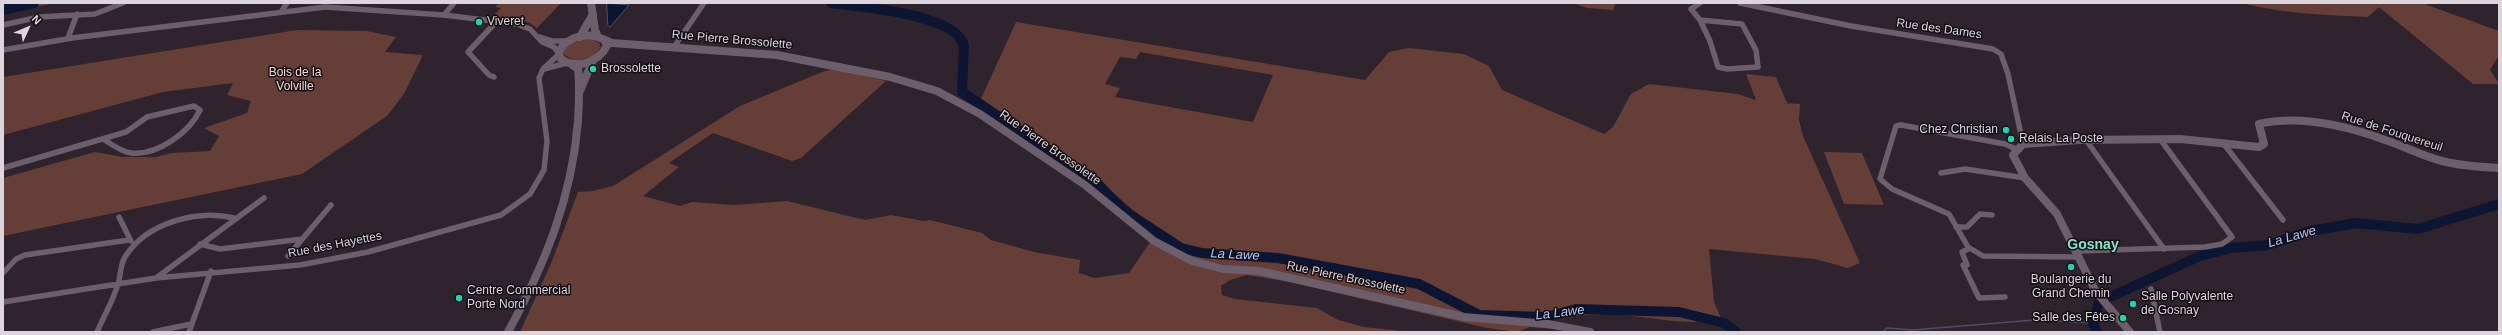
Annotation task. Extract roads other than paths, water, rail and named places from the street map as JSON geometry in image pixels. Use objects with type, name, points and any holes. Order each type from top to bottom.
[{"type":"street","points":[[3,25],[39,17],[100,12],[123,3]]},
{"type":"street","points":[[281,12],[287,3]]},
{"type":"street","points":[[444,15],[454,3]]},
{"type":"street","points":[[591,3],[594,31],[598,37],[605,41],[607,46],[603,53]]},
{"type":"street","points":[[674,47],[689,24],[703,10],[704,3]]},
{"type":"street","points":[[1700,3],[1691,9],[1700,20],[1710,41],[1718,67],[1727,69],[1756,69],[1758,67],[1756,50],[1742,24],[1700,20]]},
{"type":"street","name":"Rue des Dames","points":[[1740,3],[1851,26],[1986,46],[2001,54],[2008,74],[2019,147]]},
{"type":"street","points":[[3,50],[68,38],[325,7],[444,15],[497,21],[524,26],[542,42],[554,47],[560,60],[578,69],[580,93],[571,180],[555,238],[545,264],[508,332]]},
{"type":"street","points":[[68,38],[77,14]]},
{"type":"street","points":[[580,37],[593,14]]},
{"type":"street","points":[[494,77],[489,75],[468,52],[497,21]]},
{"type":"street","points":[[537,36],[552,41],[570,40],[580,37],[598,37]]},
{"type":"street","points":[[544,70],[570,40]]},
{"type":"street","name":"Rue Pierre Brossolette","points":[[605,41],[724,50],[807,59],[890,77],[937,92],[980,114],[1033,148],[1085,185],[1154,241],[1192,261],[1223,269],[1259,271],[1485,320],[1548,324],[1590,332]]},
{"type":"street","name":"Rue Pierre Brossolette","points":[[593,60],[603,53],[634,44]]},
{"type":"street","points":[[544,70],[568,63],[593,60],[580,93]]},
{"type":"street","name":"Rue des Hayettes","points":[[3,302],[156,278],[300,265],[368,252],[501,215],[520,206],[534,190],[543,174],[548,145],[539,77],[544,70]]},
{"type":"street","points":[[3,168],[132,130],[147,117],[178,108],[194,106],[200,110],[199,116],[187,128],[152,150],[131,153],[103,139]]},
{"type":"street","name":"Rue de Fouquereuil","points":[[2019,147],[2086,140],[2116,139],[2160,139],[2263,146],[2259,124],[2268,120],[2294,121],[2336,126],[2360,132],[2457,165],[2499,168]]},
{"type":"street","points":[[2130,332],[2102,300],[2079,254],[2057,214],[2025,178],[2013,155],[2019,147],[1901,125],[1896,126],[1880,179],[1889,186],[1930,203],[1949,214],[1968,249],[1983,256],[2026,256],[2079,254],[2164,249],[2204,248],[2230,240],[2232,237],[2160,139]]},
{"type":"street","points":[[2086,140],[2164,249]]},
{"type":"street","points":[[2222,143],[2283,220]]},
{"type":"street","points":[[1941,173],[1966,169],[2025,178]]},
{"type":"street","points":[[156,278],[234,218],[264,198]]},
{"type":"street","points":[[288,256],[331,205]]},
{"type":"street","points":[[96,332],[119,283],[123,260],[134,245],[165,226],[190,217],[214,214],[234,218]]},
{"type":"street","points":[[1956,227],[1967,227],[1980,214],[1992,215]]},
{"type":"street","points":[[118,217],[129,240],[134,245]]},
{"type":"street","points":[[200,244],[220,249],[302,239]]},
{"type":"street","points":[[3,273],[16,259],[24,255],[129,240]]},
{"type":"street","points":[[1968,249],[1962,252],[1967,265],[1962,265],[1979,298],[2005,297]]},
{"type":"street","points":[[189,332],[211,272]]},
{"type":"street","points":[[2151,289],[2160,332]]},
{"type":"street","points":[[154,332],[191,324]]},
{"type":"water","points":[[607,3],[629,5],[610,27],[608,25]]},
{"type":"waterway","name":"La Lawe","points":[[3,10],[34,3]]},
{"type":"waterway","name":"La Lawe","points":[[831,3],[884,10],[926,19],[944,26],[957,35],[964,46],[962,92],[1096,182],[1123,210],[1181,248],[1202,253],[1278,258],[1419,284],[1479,315],[1546,317],[1576,309],[1679,312],[1724,323],[1736,332]]},
{"type":"waterway","name":"La Lawe","points":[[2097,332],[2093,323],[2099,302],[2200,256],[2231,248],[2268,245],[2310,231],[2356,223],[2418,229],[2499,204]]},
{"type":"waterway","points":[[1883,332],[1887,328],[1913,330],[2034,320],[2093,323]]},
{"type":"place","name":"Viveret","points":[[479,22]]},
{"type":"place","name":"Brossolette","points":[[593,69]]},
{"type":"place","name":"Chez Christian","points":[[2006,130]]},
{"type":"place","name":"Relais La Poste","points":[[2011,139]]},
{"type":"place","name":"Boulangerie du Grand Chemin","points":[[2071,267]]},
{"type":"place","name":"Centre Commercial Porte Nord","points":[[459,298]]},
{"type":"place","name":"Salle Polyvalente de Gosnay","points":[[2133,304]]},
{"type":"place","name":"Salle des Fêtes","points":[[2123,318]]},
{"type":"district","name":"Gosnay","points":[[2093,245]]},
{"type":"park label","name":"Bois de la Volville","points":[[295,80]]}]
